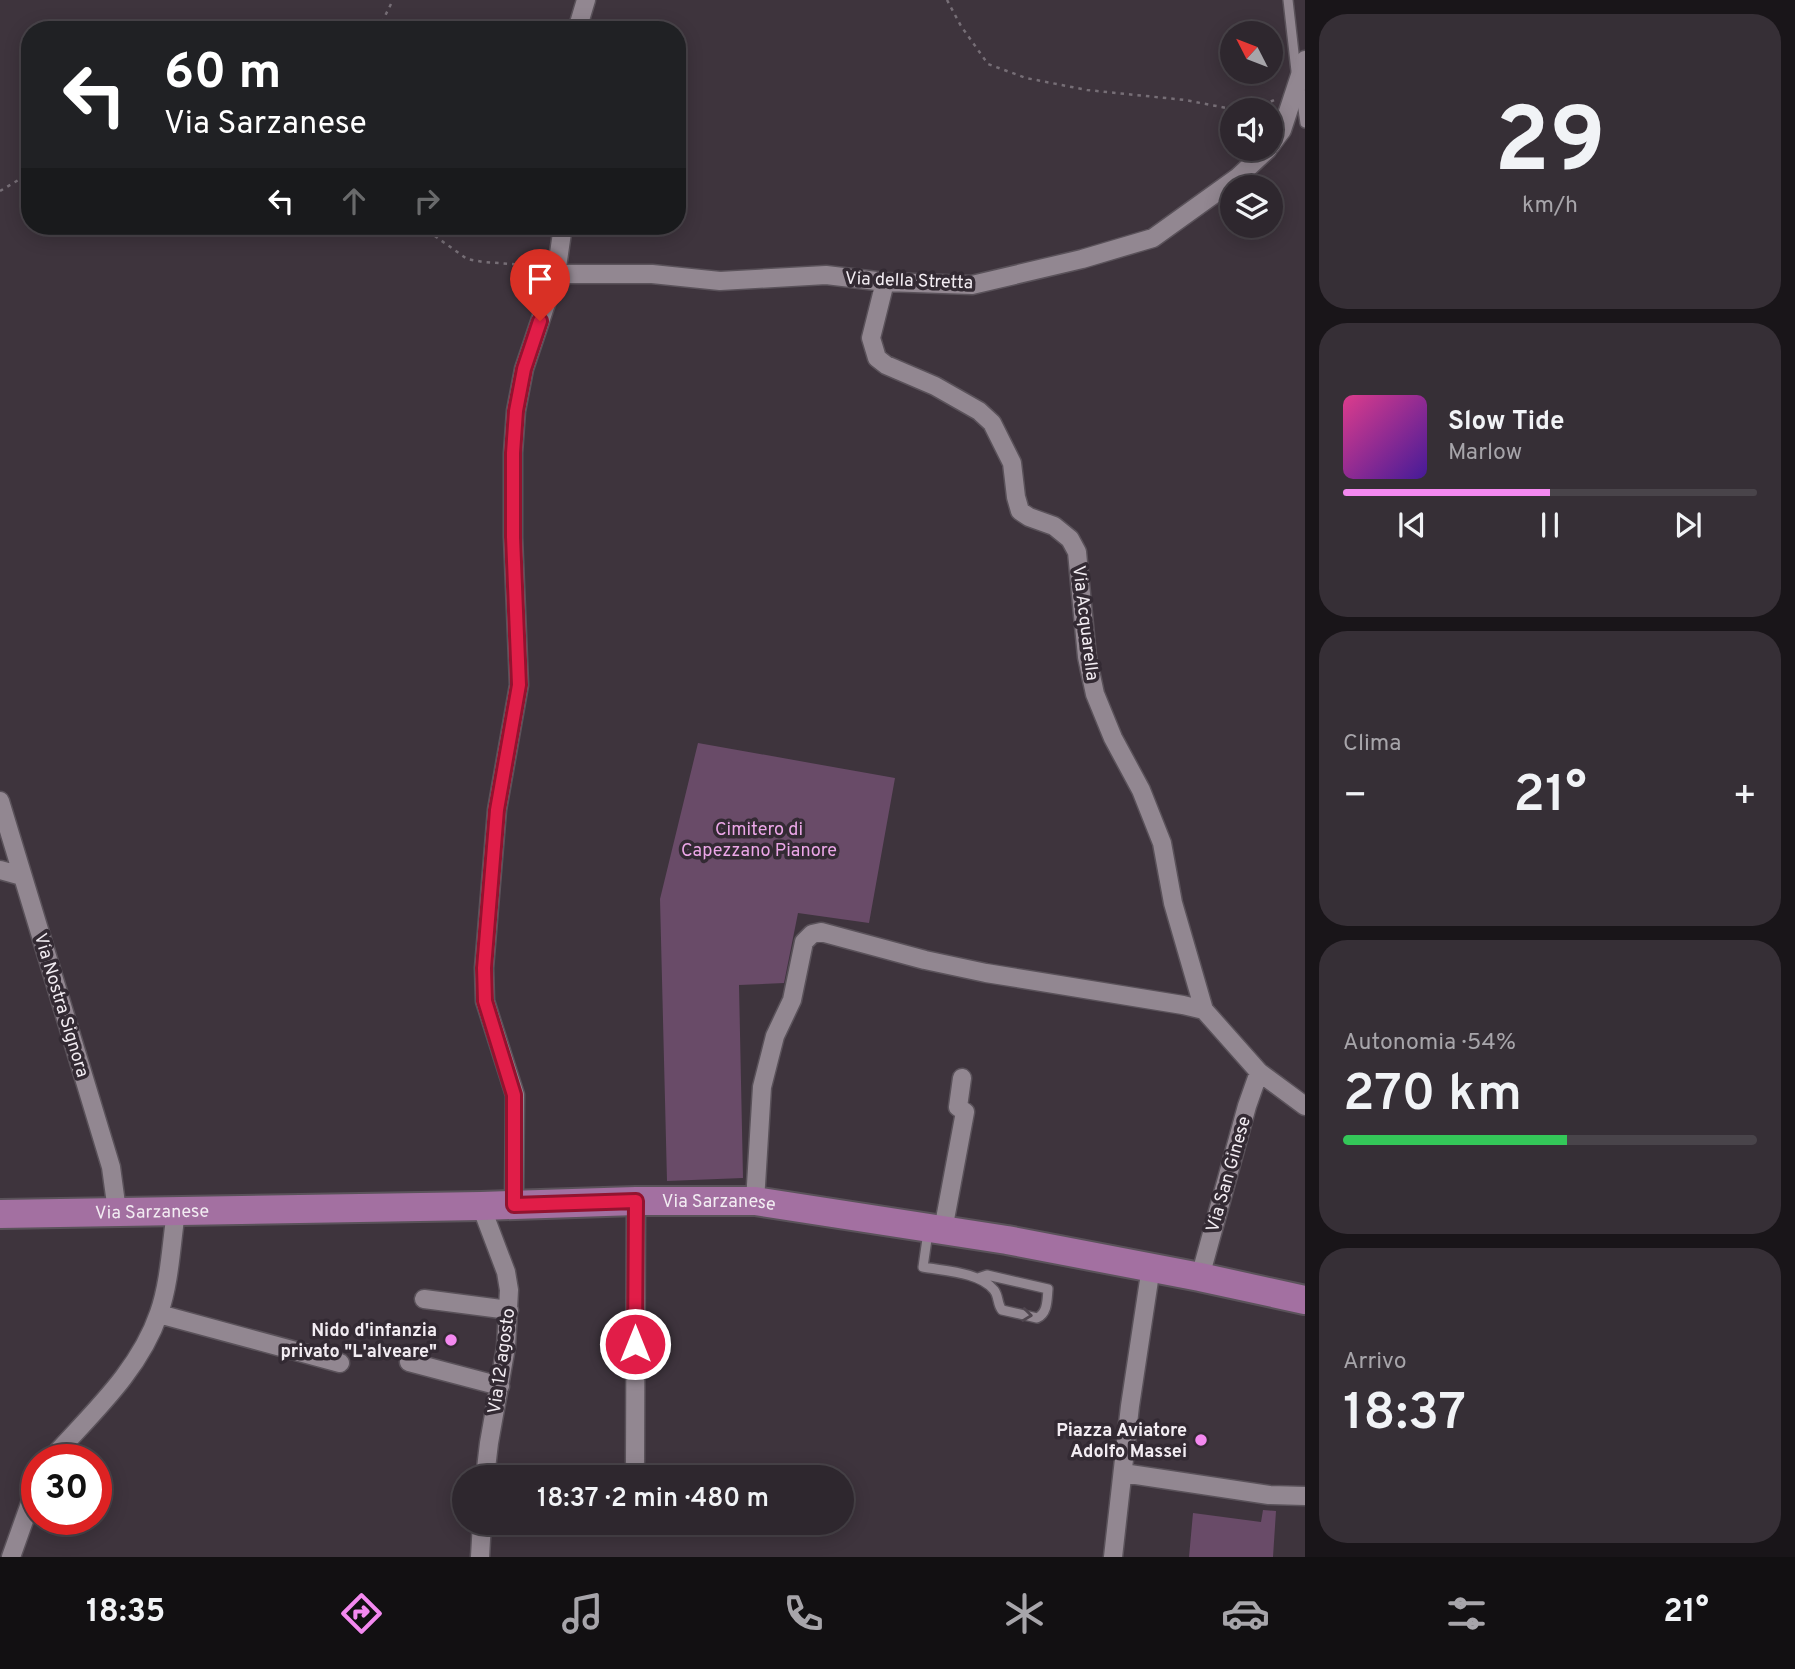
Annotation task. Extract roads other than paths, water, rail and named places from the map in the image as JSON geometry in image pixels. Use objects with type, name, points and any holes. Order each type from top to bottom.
[{"type":"main road","name":"Via Sarzanese","points":[[0,1214],[755,1201],[936,1229],[1199,1277],[1305,1300]]},
{"type":"street","points":[[580,21],[586,0]]},
{"type":"street","name":"Via della Stretta","points":[[1283,127],[1305,60]]},
{"type":"street","name":"Via della Stretta","points":[[556,274],[652,274],[720,281],[826,275],[885,282],[972,285],[1083,260],[1153,238],[1238,177],[1255,161]]},
{"type":"street","points":[[514,1205],[514,1095],[485,1001],[484,968],[497,810],[519,685],[513,537],[516,411],[524,369],[556,274],[562,235]]},
{"type":"street","name":"Via Acquarella","points":[[885,282],[871,338],[877,358],[886,365],[935,386],[979,411],[992,423],[1012,463],[1020,511],[1054,526],[1070,539],[1077,552],[1087,657],[1096,694],[1113,738],[1141,790],[1162,843],[1173,903],[1204,1010],[1259,1072],[1305,1106]]},
{"type":"street","name":"Via Nostra Signora","points":[[0,801],[111,1167],[117,1210]]},
{"type":"street","points":[[0,870],[22,876]]},
{"type":"street","points":[[755,1201],[762,1087],[775,1036],[792,1000],[804,942],[812,934],[832,934],[925,960],[986,973],[1183,1004],[1204,1010]]},
{"type":"street","name":"Via San Ginese","points":[[1199,1277],[1259,1072]]},
{"type":"street","points":[[936,1229],[965,1112],[958,1107],[962,1078]]},
{"type":"street","points":[[635,1462],[636,1201]]},
{"type":"street","name":"Via 12 agosto","points":[[481,1206],[506,1272],[509,1290],[506,1347],[486,1465]]},
{"type":"street","points":[[64,1444],[138,1359],[159,1314],[166,1286],[176,1212]]},
{"type":"street","points":[[1113,1557],[1130,1406],[1151,1268]]},
{"type":"street","points":[[429,1305],[509,1310]]},
{"type":"street","points":[[159,1314],[340,1363]]},
{"type":"street","points":[[409,1362],[500,1386]]},
{"type":"street","points":[[1123,1473],[1269,1495],[1305,1496]]},
{"type":"street","points":[[11,1557],[21,1529]]},
{"type":"street","points":[[480,1557],[481,1535]]},
{"type":"lane","points":[[1288,0],[1305,123]]},
{"type":"lane","points":[[936,1229],[923,1267],[978,1278],[993,1289],[997,1296]]},
{"type":"lane","points":[[978,1278],[987,1275],[1048,1289],[1042,1315],[1037,1318],[1003,1310],[997,1303],[997,1296],[1001,1285],[1008,1281]]},
{"type":"place","name":"Nido d'infanzia privato \"L'alveare\"","points":[[451,1340]]},
{"type":"place","name":"Piazza Aviatore Adolfo Massei","points":[[1201,1440]]},
{"type":"park label","name":"Cimitero di Capezzano Pianore","points":[[759,839]]}]
